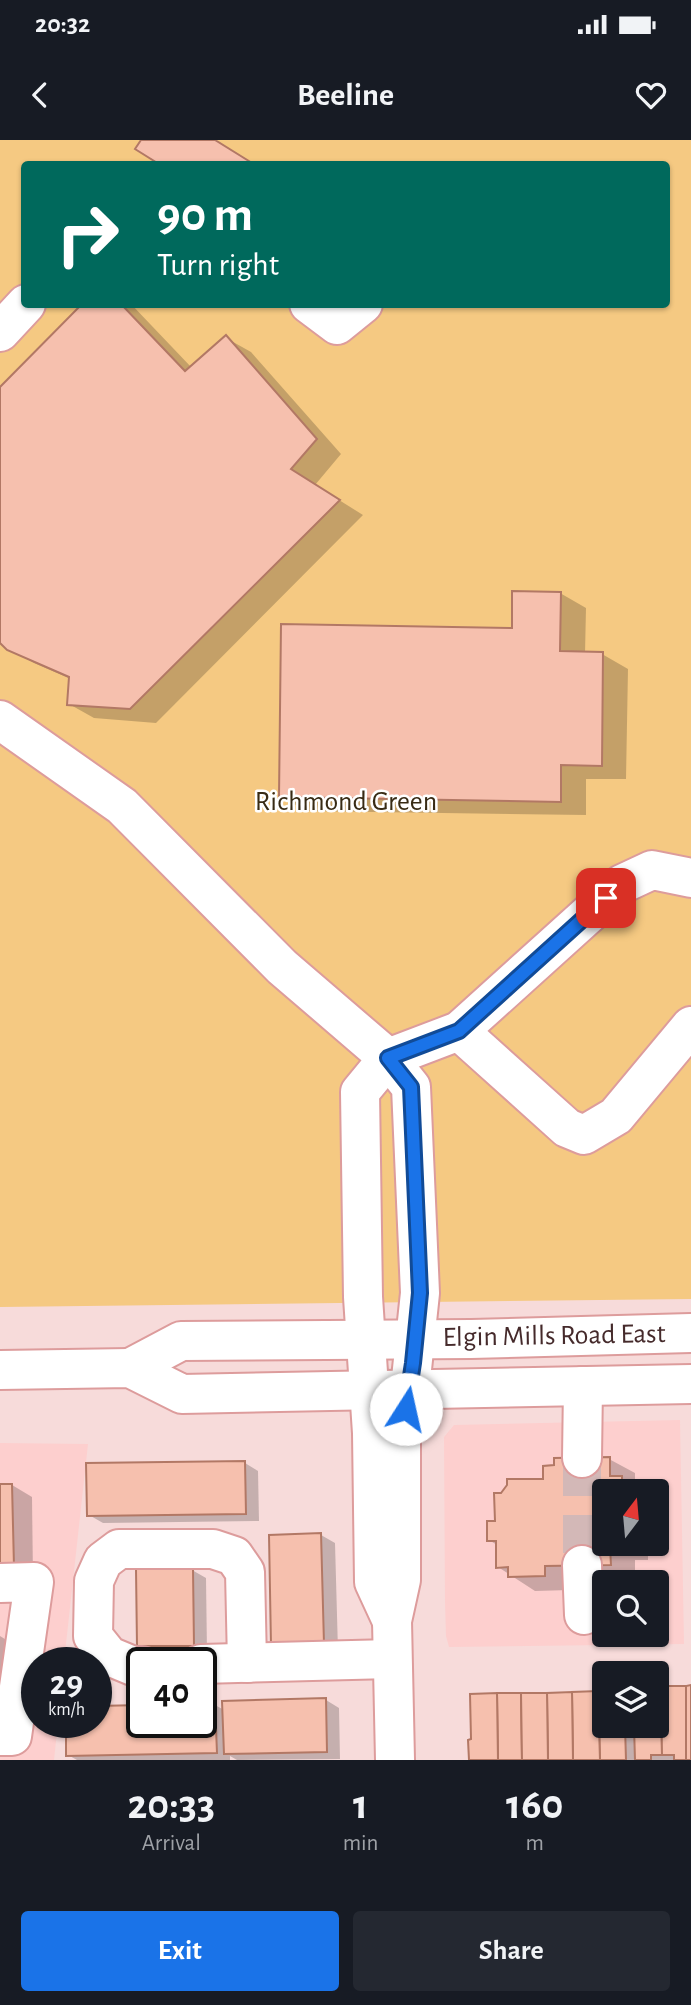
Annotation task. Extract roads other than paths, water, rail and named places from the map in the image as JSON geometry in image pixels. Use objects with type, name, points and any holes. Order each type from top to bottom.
[{"type":"main road","points":[[0,332],[22,308]]},
{"type":"main road","points":[[314,308],[337,325],[358,308]]},
{"type":"main road","points":[[0,720],[122,806],[282,967],[388,1058],[411,1087],[420,1293],[410,1388],[401,1430],[401,1580],[392,1621],[391,1659],[395,1760]]},
{"type":"main road","points":[[392,1621],[374,1582],[372,1433],[365,1340],[360,1092],[388,1058],[459,1031],[622,884],[652,870],[691,878]]},
{"type":"main road","points":[[459,1031],[567,1128],[584,1135],[616,1116],[691,1026]]},
{"type":"main road","name":"Elgin Mills Road East","points":[[130,1368],[181,1341],[691,1333]]},
{"type":"main road","name":"Elgin Mills Road East","points":[[0,1370],[130,1368],[183,1394],[691,1384]]},
{"type":"main road","points":[[582,1458],[583,1386]]},
{"type":"main road","points":[[125,1661],[93,1636],[94,1581],[103,1561],[119,1549],[213,1549],[234,1556],[245,1572],[247,1663]]},
{"type":"main road","points":[[582,1565],[584,1615]]},
{"type":"main road","points":[[0,1583],[33,1582],[12,1736],[0,1736]]},
{"type":"main road","points":[[217,1664],[391,1659]]},
{"type":"tunnel","points":[[582,1458],[582,1565]]},
{"type":"park label","name":"Richmond Green","points":[[346,802]]}]
